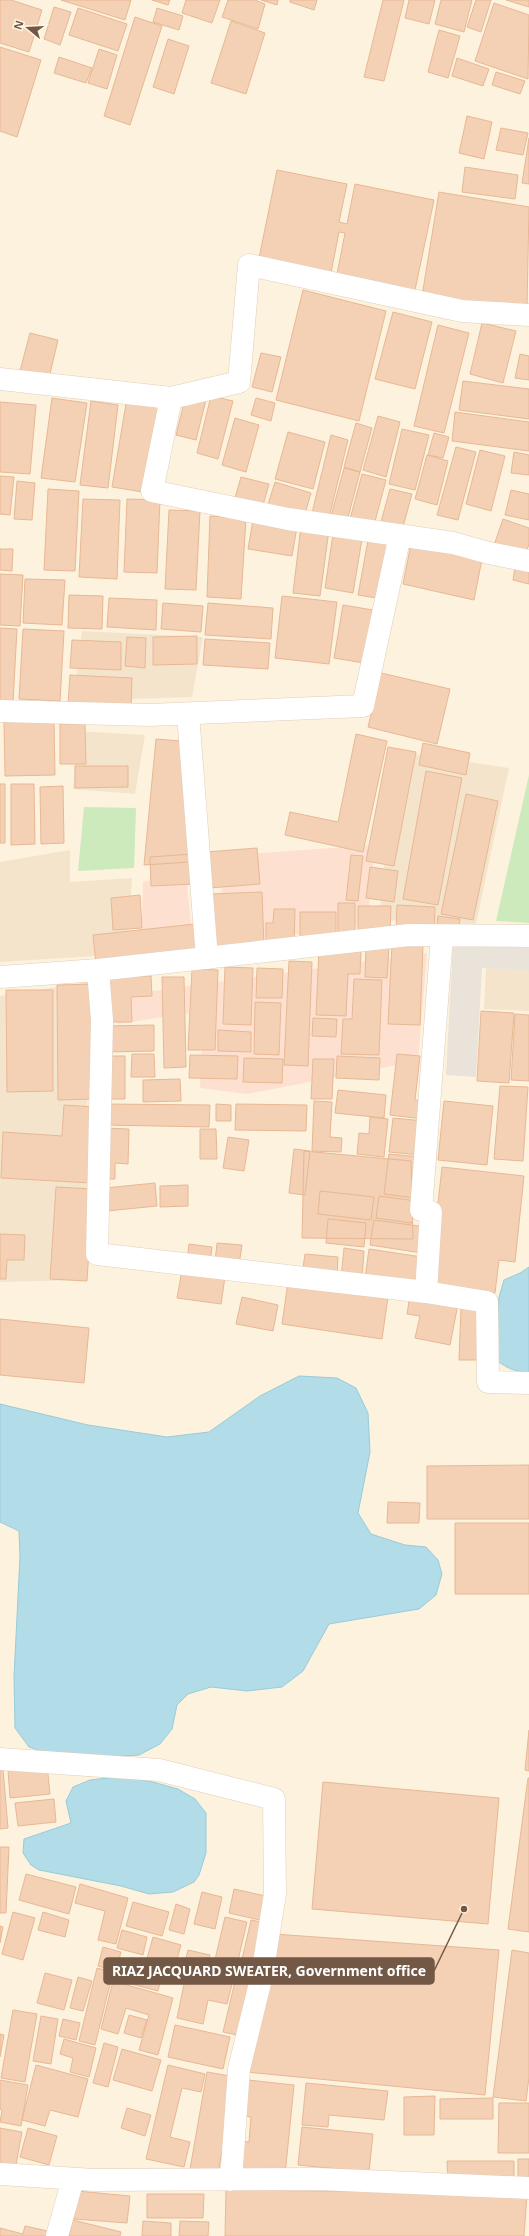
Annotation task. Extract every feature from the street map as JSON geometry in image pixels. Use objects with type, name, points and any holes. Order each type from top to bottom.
[{"type":"street","points":[[0,378],[171,398],[239,382],[249,265],[462,311],[529,315]]},
{"type":"street","points":[[171,398],[152,491],[288,519],[453,542],[489,553],[529,561]]},
{"type":"street","points":[[0,711],[150,715],[363,706],[400,535]]},
{"type":"street","points":[[188,714],[207,958]]},
{"type":"street","points":[[0,977],[98,970],[409,935],[529,936]]},
{"type":"street","points":[[426,1292],[431,1212],[421,1210],[442,936]]},
{"type":"street","points":[[98,970],[102,1020],[97,1254],[426,1292],[487,1302],[488,1382],[529,1383]]},
{"type":"street","points":[[0,1759],[159,1770],[274,1799],[275,1894],[262,1975],[239,2069],[231,2180]]},
{"type":"street","points":[[0,2174],[73,2179],[318,2179],[529,2188]]},
{"type":"street","points":[[57,2236],[73,2179]]},
{"type":"shaded area","points":[[82,631],[203,637],[192,697],[73,701]]},
{"type":"shaded area","points":[[77,731],[145,735],[135,794],[73,789]]},
{"type":"shaded area","points":[[395,751],[509,768],[476,924],[379,920]]},
{"type":"shaded area","points":[[375,845],[367,926],[225,943],[219,856]]},
{"type":"shaded area","points":[[70,850],[70,882],[132,878],[127,954],[0,962],[0,862]]},
{"type":"shaded area","points":[[186,874],[193,945],[141,949],[143,882]]},
{"type":"shaded area","points":[[453,943],[529,948],[529,971],[482,968],[476,1077],[446,1075]]},
{"type":"shaded area","points":[[427,953],[418,1061],[247,1094],[200,1088],[203,1011],[118,1024],[117,996]]},
{"type":"shaded area","points":[[486,968],[529,971],[529,1011],[484,1009]]},
{"type":"shaded area","points":[[88,982],[86,1280],[0,1282],[0,996]]},
{"type":"green space","points":[[529,775],[529,923],[496,921]]},
{"type":"green space","points":[[84,807],[136,808],[134,868],[78,871]]},
{"type":"water","points":[[529,1267],[529,1372],[511,1369],[495,1359],[499,1297],[504,1280]]},
{"type":"water","points":[[299,1376],[337,1378],[356,1388],[368,1413],[370,1452],[358,1513],[371,1534],[405,1545],[426,1547],[438,1560],[442,1574],[436,1595],[419,1609],[329,1624],[303,1671],[282,1687],[247,1691],[211,1687],[188,1694],[177,1705],[172,1729],[160,1744],[139,1755],[94,1758],[50,1754],[29,1747],[15,1728],[14,1677],[20,1556],[19,1531],[0,1522],[0,1404],[88,1425],[167,1437],[209,1432],[260,1396]]},
{"type":"water","points":[[117,1777],[149,1781],[178,1789],[195,1799],[206,1813],[206,1853],[199,1875],[194,1882],[173,1892],[149,1894],[121,1886],[39,1870],[31,1865],[23,1853],[24,1839],[71,1823],[66,1801],[73,1787],[90,1780]]},
{"type":"building","points":[[0,0],[11,0],[42,10],[29,52],[0,43]]},
{"type":"building","points":[[61,0],[131,0],[125,20]]},
{"type":"building","points":[[152,0],[170,0],[168,5]]},
{"type":"building","points":[[186,0],[220,0],[212,23],[182,13]]},
{"type":"building","points":[[228,0],[255,0],[265,4],[258,29],[222,17]]},
{"type":"building","points":[[261,0],[278,0],[277,5]]},
{"type":"building","points":[[290,0],[317,0],[314,10],[290,2]]},
{"type":"building","points":[[383,0],[404,0],[384,81],[364,77]]},
{"type":"building","points":[[409,0],[435,0],[429,24],[405,18]]},
{"type":"building","points":[[441,0],[472,0],[464,32],[435,24]]},
{"type":"building","points":[[476,0],[491,0],[481,32],[467,27]]},
{"type":"building","points":[[506,0],[529,0],[529,7]]},
{"type":"building","points":[[494,3],[529,15],[528,79],[475,61]]},
{"type":"building","points":[[54,7],[71,12],[60,45],[44,39]]},
{"type":"building","points":[[78,8],[127,24],[118,51],[69,35]]},
{"type":"building","points":[[157,8],[183,16],[179,30],[153,22]]},
{"type":"building","points":[[135,17],[162,26],[130,125],[104,116]]},
{"type":"building","points":[[231,21],[265,33],[246,94],[211,83]]},
{"type":"building","points":[[439,30],[460,36],[448,78],[428,72]]},
{"type":"building","points":[[168,39],[189,46],[174,94],[153,87]]},
{"type":"building","points":[[0,47],[41,60],[17,137],[0,131]]},
{"type":"building","points":[[99,49],[117,55],[107,89],[88,83]]},
{"type":"building","points":[[59,57],[92,68],[86,83],[54,73]]},
{"type":"building","points":[[457,58],[489,69],[483,86],[452,76]]},
{"type":"building","points":[[496,72],[525,81],[520,94],[492,85]]},
{"type":"building","points":[[467,116],[492,122],[484,159],[459,153]]},
{"type":"building","points":[[501,128],[528,133],[523,155],[496,150]]},
{"type":"building","points":[[529,138],[529,184],[522,183]]},
{"type":"building","points":[[465,167],[518,175],[515,199],[462,192]]},
{"type":"building","points":[[277,170],[347,184],[339,222],[347,224],[355,184],[434,200],[415,290],[337,274],[345,233],[339,232],[331,273],[259,258]]},
{"type":"building","points":[[439,192],[529,207],[527,308],[422,296]]},
{"type":"building","points":[[303,290],[386,311],[359,421],[276,400]]},
{"type":"building","points":[[393,312],[432,322],[415,389],[375,379]]},
{"type":"building","points":[[482,323],[516,331],[503,383],[470,374]]},
{"type":"building","points":[[438,325],[469,333],[444,433],[414,426]]},
{"type":"building","points":[[30,333],[58,340],[49,378],[20,371]]},
{"type":"building","points":[[261,353],[281,357],[272,392],[252,387]]},
{"type":"building","points":[[520,354],[529,356],[529,380],[515,378]]},
{"type":"building","points":[[463,381],[529,389],[529,419],[459,410]]},
{"type":"building","points":[[186,395],[206,400],[196,440],[176,435]]},
{"type":"building","points":[[211,396],[233,401],[218,459],[197,453]]},
{"type":"building","points":[[52,398],[87,403],[75,482],[41,478]]},
{"type":"building","points":[[127,398],[164,404],[149,493],[112,487]]},
{"type":"building","points":[[256,398],[275,403],[271,421],[251,415]]},
{"type":"building","points":[[91,401],[118,405],[108,488],[80,485]]},
{"type":"building","points":[[0,402],[36,405],[30,474],[0,472]]},
{"type":"building","points":[[455,412],[529,422],[529,451],[452,441]]},
{"type":"building","points":[[378,416],[400,422],[386,477],[363,470]]},
{"type":"building","points":[[235,418],[259,425],[246,472],[222,465]]},
{"type":"building","points":[[356,423],[372,428],[360,472],[344,467]]},
{"type":"building","points":[[402,429],[429,435],[415,490],[389,484]]},
{"type":"building","points":[[288,432],[325,442],[313,489],[275,479]]},
{"type":"building","points":[[434,433],[449,437],[443,458],[428,455]]},
{"type":"building","points":[[331,435],[348,440],[328,522],[311,517]]},
{"type":"building","points":[[456,447],[476,452],[458,520],[437,515]]},
{"type":"building","points":[[480,450],[505,456],[491,511],[466,504]]},
{"type":"building","points":[[514,452],[529,455],[529,475],[511,473]]},
{"type":"building","points":[[427,455],[448,461],[437,505],[415,499]]},
{"type":"building","points":[[344,468],[360,472],[346,525],[330,520]]},
{"type":"building","points":[[362,474],[386,480],[373,529],[349,523]]},
{"type":"building","points":[[0,476],[14,477],[10,515],[0,514]]},
{"type":"building","points":[[241,477],[269,484],[261,512],[233,505]]},
{"type":"building","points":[[17,481],[35,483],[32,520],[14,519]]},
{"type":"building","points":[[275,482],[311,493],[303,521],[266,511]]},
{"type":"building","points":[[48,489],[79,491],[75,571],[44,570]]},
{"type":"building","points":[[390,489],[412,494],[401,534],[379,529]]},
{"type":"building","points":[[511,490],[529,494],[529,520],[505,515]]},
{"type":"building","points":[[83,499],[120,500],[117,579],[79,577]]},
{"type":"building","points":[[127,499],[160,500],[157,573],[124,572]]},
{"type":"building","points":[[169,510],[200,511],[196,590],[165,589]]},
{"type":"building","points":[[210,516],[246,518],[241,599],[207,597]]},
{"type":"building","points":[[503,519],[529,528],[529,544],[523,562],[492,551]]},
{"type":"building","points":[[253,520],[297,527],[292,556],[248,549]]},
{"type":"building","points":[[301,526],[329,530],[320,596],[293,593]]},
{"type":"building","points":[[333,534],[362,539],[353,593],[325,588]]},
{"type":"building","points":[[369,535],[395,540],[383,599],[358,595]]},
{"type":"building","points":[[412,539],[483,554],[474,600],[403,584]]},
{"type":"building","points":[[0,549],[13,549],[12,571],[0,570]]},
{"type":"building","points":[[516,561],[529,564],[529,584],[513,580]]},
{"type":"building","points":[[0,574],[23,575],[20,626],[0,625]]},
{"type":"building","points":[[25,579],[65,580],[62,625],[23,623]]},
{"type":"building","points":[[69,595],[103,596],[102,629],[68,628]]},
{"type":"building","points":[[282,596],[337,602],[329,664],[275,658]]},
{"type":"building","points":[[109,598],[157,600],[156,630],[107,627]]},
{"type":"building","points":[[163,603],[203,606],[201,632],[161,629]]},
{"type":"building","points":[[208,603],[273,608],[271,639],[205,635]]},
{"type":"building","points":[[343,605],[379,611],[370,664],[334,658]]},
{"type":"building","points":[[0,628],[17,629],[13,703],[0,702]]},
{"type":"building","points":[[23,629],[64,631],[60,701],[19,699]]},
{"type":"building","points":[[197,636],[197,664],[153,665],[153,637]]},
{"type":"building","points":[[127,637],[146,638],[145,668],[125,666]]},
{"type":"building","points":[[205,639],[270,643],[268,669],[203,665]]},
{"type":"building","points":[[72,640],[121,642],[121,670],[70,668]]},
{"type":"building","points":[[381,673],[450,689],[437,744],[368,727]]},
{"type":"building","points":[[70,675],[132,678],[131,708],[68,705]]},
{"type":"building","points":[[4,722],[54,722],[55,775],[5,776]]},
{"type":"building","points":[[60,724],[85,724],[86,764],[60,764]]},
{"type":"building","points":[[356,734],[387,741],[363,852],[285,835],[290,812],[338,822]]},
{"type":"building","points":[[156,739],[181,741],[190,862],[144,865]]},
{"type":"building","points":[[423,743],[470,753],[466,775],[419,765]]},
{"type":"building","points":[[388,747],[416,752],[394,866],[366,861]]},
{"type":"building","points":[[75,766],[128,766],[128,787],[75,788]]},
{"type":"building","points":[[426,771],[462,778],[438,905],[403,899]]},
{"type":"building","points":[[0,784],[5,784],[5,843],[0,843]]},
{"type":"building","points":[[11,784],[34,784],[35,844],[11,845]]},
{"type":"building","points":[[63,786],[64,843],[41,844],[40,787]]},
{"type":"building","points":[[466,794],[498,801],[473,920],[441,914]]},
{"type":"building","points":[[257,848],[260,884],[209,888],[206,852]]},
{"type":"building","points":[[192,854],[194,884],[151,886],[150,857]]},
{"type":"building","points":[[351,855],[363,856],[358,901],[346,900]]},
{"type":"building","points":[[370,867],[398,871],[394,902],[366,898]]},
{"type":"building","points":[[262,892],[264,947],[211,949],[210,894]]},
{"type":"building","points":[[140,895],[142,928],[113,930],[111,898]]},
{"type":"building","points":[[338,903],[355,903],[355,936],[338,936]]},
{"type":"building","points":[[397,905],[435,907],[434,932],[396,930]]},
{"type":"building","points":[[358,906],[391,906],[390,933],[358,933]]},
{"type":"building","points":[[274,909],[295,909],[294,947],[266,947],[266,923],[273,923]]},
{"type":"building","points":[[300,912],[336,912],[336,938],[300,938]]},
{"type":"building","points":[[438,916],[460,919],[458,934],[436,931]]},
{"type":"building","points":[[195,924],[198,953],[96,964],[93,935]]},
{"type":"building","points":[[392,944],[423,945],[420,1025],[388,1024]]},
{"type":"building","points":[[366,947],[389,947],[387,978],[365,977]]},
{"type":"building","points":[[319,949],[361,951],[360,974],[348,974],[346,1016],[316,1015]]},
{"type":"building","points":[[289,961],[312,962],[308,1066],[284,1065]]},
{"type":"building","points":[[225,967],[253,968],[251,1025],[223,1024]]},
{"type":"building","points":[[257,968],[283,969],[282,998],[256,998]]},
{"type":"building","points":[[192,969],[218,970],[215,1050],[188,1050]]},
{"type":"building","points":[[151,976],[152,996],[131,997],[132,1022],[109,1022],[108,977]]},
{"type":"building","points":[[162,977],[184,977],[186,1067],[164,1068]]},
{"type":"building","points":[[354,979],[382,980],[379,1055],[341,1054],[343,1019],[352,1019]]},
{"type":"building","points":[[95,984],[96,1099],[58,1100],[57,985]]},
{"type":"building","points":[[6,990],[53,990],[53,1091],[7,1092]]},
{"type":"building","points":[[255,1002],[281,1003],[279,1055],[254,1054]]},
{"type":"building","points":[[481,1011],[514,1013],[509,1083],[477,1081]]},
{"type":"building","points":[[515,1014],[529,1015],[529,1081],[511,1080]]},
{"type":"building","points":[[313,1018],[337,1019],[336,1037],[312,1036]]},
{"type":"building","points":[[154,1025],[154,1051],[108,1052],[107,1026]]},
{"type":"building","points":[[218,1030],[251,1032],[251,1052],[218,1051]]},
{"type":"building","points":[[132,1054],[154,1054],[155,1077],[131,1077]]},
{"type":"building","points":[[397,1054],[420,1056],[415,1100],[425,1101],[423,1119],[390,1115]]},
{"type":"building","points":[[190,1055],[238,1056],[237,1079],[189,1078]]},
{"type":"building","points":[[107,1056],[125,1056],[125,1099],[108,1099]]},
{"type":"building","points":[[337,1056],[380,1058],[379,1080],[336,1078]]},
{"type":"building","points":[[244,1058],[283,1059],[282,1083],[243,1082]]},
{"type":"building","points":[[313,1059],[334,1059],[332,1099],[311,1099]]},
{"type":"building","points":[[180,1079],[181,1101],[143,1102],[143,1080]]},
{"type":"building","points":[[500,1086],[528,1087],[523,1161],[494,1159]]},
{"type":"building","points":[[338,1090],[386,1095],[384,1118],[335,1113]]},
{"type":"building","points":[[314,1101],[332,1102],[330,1137],[342,1138],[341,1152],[312,1151]]},
{"type":"building","points":[[444,1101],[493,1106],[487,1165],[438,1160]]},
{"type":"building","points":[[104,1104],[210,1105],[209,1127],[103,1125]]},
{"type":"building","points":[[216,1104],[231,1105],[231,1121],[216,1121]]},
{"type":"building","points":[[236,1104],[307,1105],[306,1131],[235,1130]]},
{"type":"building","points":[[64,1105],[95,1107],[91,1183],[1,1178],[3,1132],[62,1136]]},
{"type":"building","points":[[370,1117],[388,1119],[384,1157],[357,1154],[359,1133],[369,1134]]},
{"type":"building","points":[[393,1118],[424,1121],[421,1155],[389,1152]]},
{"type":"building","points":[[104,1128],[129,1129],[128,1164],[115,1163],[115,1179],[103,1179]]},
{"type":"building","points":[[200,1129],[216,1129],[217,1159],[200,1159]]},
{"type":"building","points":[[228,1137],[249,1140],[244,1171],[223,1168]]},
{"type":"building","points":[[294,1149],[310,1151],[305,1195],[289,1193]]},
{"type":"building","points":[[304,1151],[411,1161],[413,1239],[302,1238]]},
{"type":"building","points":[[389,1154],[421,1157],[416,1198],[384,1194]]},
{"type":"building","points":[[442,1167],[524,1176],[515,1262],[499,1260],[495,1293],[429,1285]]},
{"type":"building","points":[[155,1183],[157,1206],[107,1211],[105,1188]]},
{"type":"building","points":[[188,1185],[188,1206],[160,1207],[160,1186]]},
{"type":"building","points":[[56,1187],[93,1189],[87,1281],[50,1279]]},
{"type":"building","points":[[320,1191],[374,1197],[371,1220],[318,1214]]},
{"type":"building","points":[[379,1196],[416,1201],[412,1223],[376,1218]]},
{"type":"building","points":[[328,1219],[366,1223],[364,1247],[326,1243]]},
{"type":"building","points":[[374,1220],[426,1227],[422,1253],[370,1245]]},
{"type":"building","points":[[0,1234],[25,1235],[24,1260],[7,1260],[6,1279],[0,1279]]},
{"type":"building","points":[[217,1243],[242,1245],[239,1265],[215,1262]]},
{"type":"building","points":[[189,1244],[212,1247],[210,1262],[187,1260]]},
{"type":"building","points":[[344,1248],[364,1251],[362,1280],[341,1278]]},
{"type":"building","points":[[369,1249],[422,1257],[417,1288],[365,1279]]},
{"type":"building","points":[[305,1254],[338,1257],[337,1278],[302,1275]]},
{"type":"building","points":[[182,1270],[225,1277],[221,1304],[177,1298]]},
{"type":"building","points":[[288,1282],[388,1297],[382,1339],[282,1324]]},
{"type":"building","points":[[410,1295],[458,1304],[450,1345],[415,1338],[420,1316],[407,1314]]},
{"type":"building","points":[[242,1297],[278,1305],[273,1331],[236,1324]]},
{"type":"building","points":[[461,1308],[484,1308],[482,1360],[459,1360]]},
{"type":"building","points":[[0,1319],[89,1328],[84,1383],[0,1375]]},
{"type":"building","points":[[529,1465],[529,1519],[427,1519],[427,1466]]},
{"type":"building","points":[[388,1502],[420,1503],[419,1523],[387,1523]]},
{"type":"building","points":[[455,1523],[529,1523],[529,1594],[455,1594]]},
{"type":"building","points":[[529,1730],[529,1771],[525,1770]]},
{"type":"building","points":[[47,1765],[50,1794],[10,1798],[8,1770]]},
{"type":"building","points":[[0,1769],[3,1769],[8,1828],[0,1829]]},
{"type":"building","points":[[529,1778],[529,1932],[508,1929]]},
{"type":"building","points":[[323,1782],[499,1798],[488,1924],[312,1909]]},
{"type":"building","points":[[54,1799],[56,1822],[18,1826],[15,1803]]},
{"type":"building","points":[[0,1847],[9,1847],[6,1913],[0,1913]]},
{"type":"building","points":[[26,1874],[76,1887],[69,1914],[19,1900]]},
{"type":"building","points":[[80,1884],[128,1898],[116,1944],[98,1940],[105,1911],[75,1903]]},
{"type":"building","points":[[234,1889],[270,1897],[264,1921],[229,1913]]},
{"type":"building","points":[[202,1892],[222,1897],[215,1929],[194,1924]]},
{"type":"building","points":[[133,1902],[169,1912],[162,1936],[126,1926]]},
{"type":"building","points":[[176,1904],[190,1909],[184,1934],[169,1930]]},
{"type":"building","points":[[13,1912],[35,1918],[23,1960],[2,1954]]},
{"type":"building","points":[[43,1912],[69,1920],[65,1937],[38,1930]]},
{"type":"building","points":[[225,1917],[247,1922],[235,1973],[213,1968]]},
{"type":"building","points":[[251,1920],[266,1923],[256,1967],[241,1964]]},
{"type":"building","points":[[0,1926],[3,1927],[0,1943]]},
{"type":"building","points":[[122,1930],[147,1937],[143,1955],[117,1948]]},
{"type":"building","points":[[274,1934],[499,1950],[485,2095],[246,2072]]},
{"type":"building","points":[[153,1937],[181,1945],[173,1974],[145,1966]]},
{"type":"building","points":[[103,1947],[121,1952],[116,1971],[98,1966]]},
{"type":"building","points":[[188,1950],[210,1955],[207,1972],[184,1967]]},
{"type":"building","points":[[512,1950],[529,1953],[529,2077],[526,2101],[493,2097]]},
{"type":"building","points":[[121,1964],[162,1975],[158,1991],[116,1980]]},
{"type":"building","points":[[97,1968],[113,1972],[95,2045],[79,2041]]},
{"type":"building","points":[[187,1970],[233,1980],[227,2004],[208,2000],[203,2024],[177,2018]]},
{"type":"building","points":[[45,1973],[72,1980],[64,2010],[37,2003]]},
{"type":"building","points":[[237,1973],[256,1977],[242,2036],[223,2032]]},
{"type":"building","points":[[78,1977],[92,1981],[83,2011],[70,2008]]},
{"type":"building","points":[[113,1981],[173,1998],[158,2055],[139,2050],[149,2015],[126,2008],[118,2034],[101,2029]]},
{"type":"building","points":[[13,2010],[37,2014],[25,2082],[1,2078]]},
{"type":"building","points":[[129,2015],[147,2020],[141,2038],[124,2033]]},
{"type":"building","points":[[41,2016],[58,2019],[51,2064],[33,2061]]},
{"type":"building","points":[[63,2019],[80,2023],[76,2040],[59,2036]]},
{"type":"building","points":[[175,2025],[230,2037],[223,2069],[168,2057]]},
{"type":"building","points":[[0,2034],[4,2035],[0,2057]]},
{"type":"building","points":[[64,2039],[96,2048],[89,2077],[70,2072],[73,2058],[60,2054]]},
{"type":"building","points":[[104,2043],[118,2047],[108,2087],[93,2083]]},
{"type":"building","points":[[122,2049],[161,2060],[152,2091],[113,2080]]},
{"type":"building","points":[[36,2065],[88,2079],[78,2117],[50,2110],[45,2126],[22,2120]]},
{"type":"building","points":[[168,2065],[205,2074],[201,2092],[182,2088],[170,2137],[190,2142],[184,2167],[146,2159]]},
{"type":"building","points":[[207,2072],[235,2077],[218,2174],[190,2169]]},
{"type":"building","points":[[0,2080],[28,2085],[21,2126],[0,2122],[2,2110],[0,2109]]},
{"type":"building","points":[[248,2080],[294,2085],[285,2175],[239,2171],[242,2141],[249,2142],[251,2117],[244,2116]]},
{"type":"building","points":[[306,2083],[388,2091],[384,2120],[329,2115],[328,2127],[302,2125]]},
{"type":"building","points":[[435,2096],[434,2135],[404,2135],[404,2097]]},
{"type":"building","points":[[493,2098],[493,2119],[440,2119],[440,2099]]},
{"type":"building","points":[[499,2103],[529,2103],[529,2153],[498,2153]]},
{"type":"building","points":[[127,2108],[151,2115],[145,2136],[121,2128]]},
{"type":"building","points":[[302,2127],[373,2134],[369,2172],[298,2165]]},
{"type":"building","points":[[0,2128],[22,2132],[15,2170],[0,2167]]},
{"type":"building","points":[[28,2128],[57,2136],[49,2165],[20,2157]]},
{"type":"building","points":[[518,2159],[529,2159],[529,2183],[518,2183]]},
{"type":"building","points":[[447,2161],[514,2161],[514,2181],[448,2181]]},
{"type":"building","points":[[226,2190],[527,2193],[524,2236],[225,2236]]},
{"type":"building","points":[[77,2191],[130,2196],[127,2223],[74,2219]]},
{"type":"building","points":[[147,2194],[204,2194],[203,2218],[147,2218]]},
{"type":"building","points":[[73,2220],[121,2232],[120,2236],[69,2236]]},
{"type":"building","points":[[143,2221],[171,2223],[171,2236],[142,2236]]},
{"type":"building","points":[[180,2221],[209,2222],[208,2236],[179,2236]]},
{"type":"building","points":[[25,2226],[52,2232],[51,2236],[0,2236],[0,2228],[23,2234]]},
{"type":"place","name":"RIAZ JACQUARD SWEATER, Government office","points":[[464,1909]]}]
